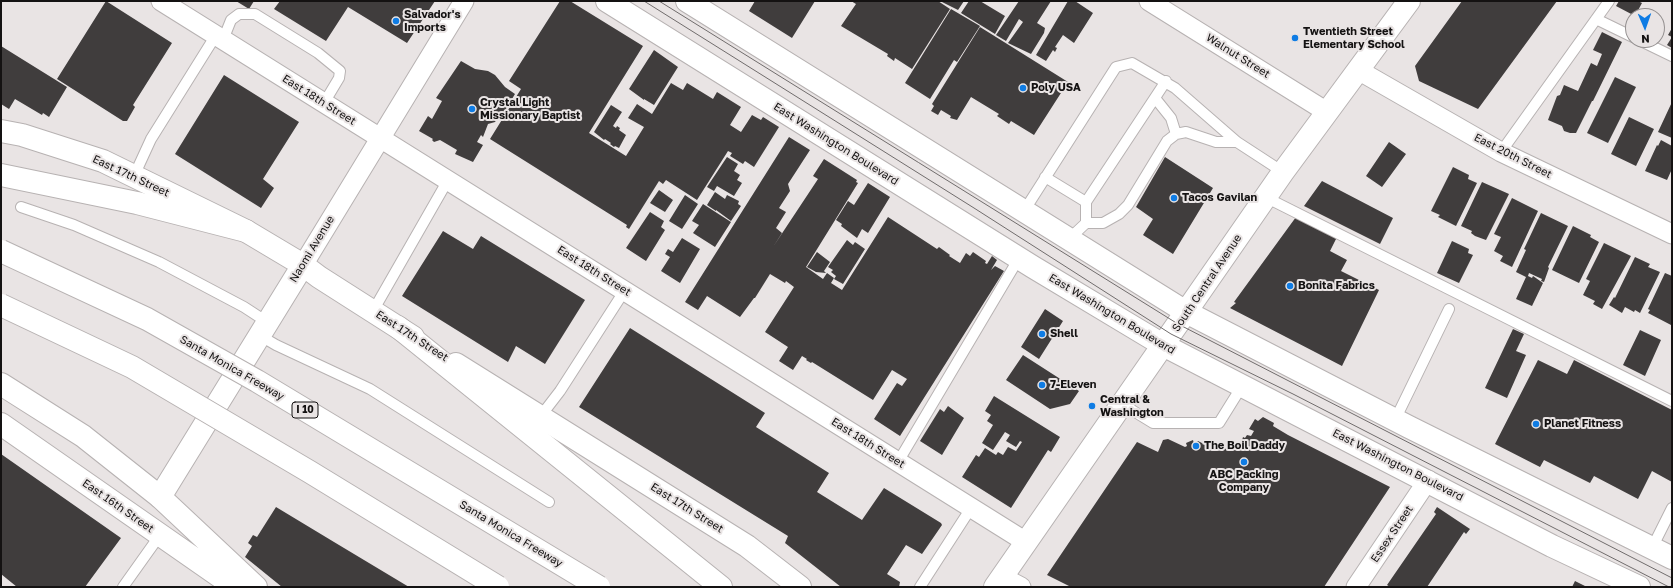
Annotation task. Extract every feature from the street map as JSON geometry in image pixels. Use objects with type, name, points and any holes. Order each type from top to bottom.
[{"type":"main road","name":"East Washington Boulevard","points":[[606,1],[1163,346],[1428,480],[1552,546],[1639,587]]},
{"type":"main road","points":[[687,1],[1186,312],[1395,420],[1672,558]]},
{"type":"main road","name":"South Central Avenue","points":[[999,582],[1265,197],[1409,1]]},
{"type":"main road","name":"East 17th Street","points":[[1,131],[22,135],[103,161],[246,230],[540,417],[747,546],[800,587]]},
{"type":"main road","points":[[1,175],[137,203],[246,230]]},
{"type":"main road","name":"Santa Monica Freeway","points":[[1,251],[25,260],[147,319],[222,361],[599,587]]},
{"type":"main road","name":"Naomi Avenue","points":[[160,497],[303,265]]},
{"type":"main road","points":[[1,305],[132,367],[304,468],[498,587]]},
{"type":"main road","points":[[398,327],[721,587]]},
{"type":"main road","points":[[1,384],[83,436],[160,497],[256,587]]},
{"type":"main road","name":"East 16th Street","points":[[1,424],[235,587]]},
{"type":"street","name":"East 18th Street","points":[[161,1],[1026,542]]},
{"type":"street","name":"Naomi Avenue","points":[[303,265],[464,1]]},
{"type":"street","name":"Walnut Street","points":[[1149,1],[1326,112]]},
{"type":"street","name":"East 20th Street","points":[[1358,70],[1501,152],[1672,234]]},
{"type":"street","name":"Essex Street","points":[[1356,587],[1428,480]]},
{"type":"street","points":[[999,582],[1021,587]]},
{"type":"lane","points":[[1501,152],[1609,1]]},
{"type":"lane","points":[[134,176],[151,139],[219,37],[232,20],[239,14],[255,14],[318,53],[340,71],[339,78],[324,103]]},
{"type":"lane","points":[[1596,19],[1625,33]]},
{"type":"lane","points":[[1656,48],[1672,56]]},
{"type":"lane","points":[[1024,211],[1116,67],[1132,63],[1176,88],[1237,142],[1283,172]]},
{"type":"lane","points":[[1086,223],[1086,202],[1166,81]]},
{"type":"lane","points":[[1155,98],[1171,118],[1176,134]]},
{"type":"lane","points":[[1069,239],[1086,223],[1103,223],[1119,214],[1128,205],[1167,141],[1176,134],[1186,132],[1216,142],[1237,142]]},
{"type":"lane","points":[[1045,177],[1086,202]]},
{"type":"lane","points":[[373,311],[448,180]]},
{"type":"lane","points":[[1265,197],[1672,402]]},
{"type":"lane","points":[[21,207],[74,225],[159,262],[244,307],[276,345],[370,389],[549,502]]},
{"type":"lane","points":[[898,462],[1019,258]]},
{"type":"lane","points":[[540,417],[560,391],[625,290]]},
{"type":"lane","points":[[1395,420],[1449,309]]},
{"type":"lane","points":[[1122,404],[1153,423],[1219,423],[1242,386]]},
{"type":"lane","points":[[920,587],[971,508]]},
{"type":"lane","points":[[1652,548],[1672,508]]},
{"type":"lane","points":[[123,587],[160,535]]},
{"type":"building","points":[[106,1],[172,43],[133,105],[135,107],[127,121],[123,121],[57,79]]},
{"type":"building","points":[[236,1],[254,1],[249,9]]},
{"type":"building","name":"Salvador's Imports","points":[[280,1],[435,1],[407,43],[348,7],[326,41],[274,9]]},
{"type":"building","points":[[560,1],[570,1],[643,46],[589,133],[626,156],[644,127],[628,118],[637,104],[652,114],[671,83],[683,90],[687,83],[713,99],[717,92],[741,107],[730,125],[741,132],[752,115],[761,120],[763,117],[779,127],[754,167],[745,161],[743,164],[730,156],[732,153],[728,151],[697,200],[666,180],[663,184],[659,181],[629,229],[626,227],[627,225],[490,139],[521,89],[509,81]]},
{"type":"building","points":[[755,1],[815,1],[792,38],[749,11]]},
{"type":"building","points":[[851,1],[938,1],[950,9],[912,69],[895,58],[894,61],[887,56],[888,54],[841,26],[856,4]]},
{"type":"building","points":[[940,1],[964,1],[958,10]]},
{"type":"building","points":[[969,1],[980,1],[1005,16],[995,34],[961,13]]},
{"type":"building","points":[[1019,1],[1051,1],[1037,23],[1045,28],[1044,33],[1031,54],[1008,43],[1023,22],[1019,19],[1006,41],[996,35]]},
{"type":"building","points":[[1068,1],[1075,1],[1093,13],[1074,43],[1063,35],[1055,47],[1057,48],[1055,52],[1053,50],[1046,61],[1036,55]]},
{"type":"building","points":[[1462,1],[1557,1],[1478,109],[1419,81],[1415,66]]},
{"type":"building","points":[[1619,1],[1638,1],[1642,3],[1639,8],[1625,8],[1625,11],[1616,6]]},
{"type":"building","points":[[951,9],[980,26],[957,62],[954,60],[930,99],[905,83]]},
{"type":"building","points":[[980,27],[1068,82],[1034,135],[1011,121],[1009,124],[997,116],[999,114],[971,97],[957,120],[950,118],[951,116],[941,110],[938,115],[931,111],[934,106],[932,104]]},
{"type":"building","points":[[1672,28],[1672,37],[1668,35]]},
{"type":"building","points":[[1602,32],[1622,42],[1576,133],[1564,131],[1562,126],[1548,120],[1557,96],[1560,95],[1564,85],[1578,91],[1591,63],[1597,66],[1602,54],[1593,50]]},
{"type":"building","points":[[1672,37],[1672,48],[1667,45]]},
{"type":"building","points":[[1,46],[67,87],[49,117],[43,113],[42,115],[15,99],[9,109],[1,104]]},
{"type":"building","points":[[654,50],[678,67],[654,105],[629,89]]},
{"type":"building","name":"Crystal Light Missionary Baptist","points":[[461,61],[475,69],[488,71],[495,75],[505,87],[515,94],[501,117],[499,116],[495,122],[488,124],[483,137],[481,135],[477,142],[483,145],[473,162],[455,154],[457,150],[440,140],[434,142],[432,140],[433,139],[419,131],[428,116],[432,119],[442,101],[436,98]]},
{"type":"building","points":[[224,75],[299,122],[263,179],[274,188],[261,208],[175,154]]},
{"type":"building","points":[[1615,77],[1636,87],[1608,143],[1587,133]]},
{"type":"building","points":[[1672,102],[1672,138],[1658,132]]},
{"type":"building","points":[[611,105],[622,112],[613,126],[620,128],[619,130],[626,135],[619,148],[614,147],[610,144],[611,143],[605,139],[604,140],[594,132]]},
{"type":"building","points":[[1629,117],[1654,129],[1636,166],[1611,154]]},
{"type":"building","points":[[789,137],[810,150],[788,184],[790,191],[779,208],[786,212],[776,228],[782,233],[773,247],[818,179],[813,176],[824,159],[857,180],[856,182],[858,183],[806,267],[823,279],[827,273],[834,278],[831,283],[842,290],[888,217],[937,249],[939,247],[960,263],[966,253],[970,256],[973,252],[986,261],[985,263],[987,264],[992,256],[997,260],[991,270],[995,266],[1004,271],[900,436],[874,419],[897,383],[902,386],[907,379],[892,370],[873,400],[812,362],[811,363],[806,360],[807,359],[802,356],[793,370],[779,361],[788,347],[765,332],[794,287],[786,281],[785,283],[770,274],[755,298],[740,317],[707,296],[698,310],[685,302]]},
{"type":"building","points":[[1661,140],[1672,146],[1672,169],[1667,180],[1645,171],[1657,145],[1658,146]]},
{"type":"building","points":[[1389,142],[1406,154],[1382,187],[1366,176]]},
{"type":"building","points":[[727,157],[738,164],[734,171],[740,175],[737,180],[742,183],[734,196],[717,186],[714,191],[707,187]]},
{"type":"building","name":"Tacos Gavilan","points":[[1165,157],[1213,188],[1173,254],[1143,235],[1153,219],[1136,207]]},
{"type":"building","points":[[1453,167],[1469,175],[1468,179],[1477,183],[1456,226],[1438,217],[1440,215],[1431,211]]},
{"type":"building","points":[[1322,181],[1393,218],[1380,244],[1304,206]]},
{"type":"building","points":[[1482,182],[1509,194],[1486,240],[1475,236],[1471,233],[1472,231],[1461,226]]},
{"type":"building","points":[[868,183],[890,197],[868,233],[862,229],[857,238],[841,226],[842,224],[836,220],[848,201],[854,205]]},
{"type":"building","points":[[659,190],[673,200],[665,212],[650,203]]},
{"type":"building","points":[[715,192],[725,199],[727,195],[739,201],[738,204],[741,206],[731,221],[707,205]]},
{"type":"building","points":[[685,195],[698,204],[682,229],[669,221]]},
{"type":"building","points":[[1512,198],[1538,211],[1512,267],[1500,261],[1503,256],[1494,251],[1501,237],[1494,234]]},
{"type":"building","points":[[703,204],[731,222],[715,247],[693,233],[699,225],[692,221]]},
{"type":"building","points":[[650,212],[664,221],[661,227],[665,230],[646,261],[626,248]]},
{"type":"building","points":[[1541,213],[1568,226],[1548,267],[1549,268],[1544,282],[1541,281],[1542,279],[1529,273],[1528,276],[1532,278],[1533,276],[1543,283],[1532,306],[1516,299],[1526,277],[1516,272],[1526,250],[1524,249]]},
{"type":"building","name":"Bonita Fabrics","points":[[1296,217],[1337,237],[1330,251],[1347,260],[1341,271],[1379,290],[1342,366],[1230,308],[1236,303],[1234,302]]},
{"type":"building","points":[[1573,226],[1591,235],[1590,237],[1599,242],[1579,283],[1552,270]]},
{"type":"building","points":[[443,231],[473,249],[481,236],[585,300],[545,364],[516,346],[508,362],[402,296]]},
{"type":"building","points":[[682,238],[700,249],[680,283],[661,271],[670,257],[665,254],[668,249],[673,252]]},
{"type":"building","points":[[847,240],[853,245],[855,242],[865,249],[843,284],[834,279],[836,276],[831,272],[833,270],[828,267]]},
{"type":"building","points":[[1452,241],[1469,249],[1468,253],[1473,255],[1459,283],[1437,273]]},
{"type":"building","points":[[1604,243],[1631,256],[1602,309],[1593,304],[1595,301],[1583,295],[1590,281],[1586,279]]},
{"type":"building","points":[[817,252],[830,262],[824,271],[826,273],[816,272],[807,267]]},
{"type":"building","points":[[1635,257],[1650,264],[1648,267],[1660,272],[1640,313],[1635,310],[1634,312],[1625,307],[1622,313],[1609,305],[1614,297],[1615,298]]},
{"type":"building","points":[[1665,273],[1672,276],[1671,325],[1648,313],[1650,310],[1648,309]]},
{"type":"building","name":"Shell","points":[[1045,309],[1063,321],[1039,359],[1021,347]]},
{"type":"building","points":[[630,328],[765,413],[756,427],[829,473],[817,492],[862,520],[884,488],[941,523],[942,525],[922,554],[906,545],[887,574],[900,582],[899,587],[841,587],[785,543],[788,536],[579,407]]},
{"type":"building","points":[[1513,329],[1524,334],[1516,351],[1526,355],[1507,398],[1485,388]]},
{"type":"building","points":[[1640,330],[1661,340],[1645,376],[1623,365]]},
{"type":"building","name":"7-Eleven","points":[[1023,355],[1079,391],[1070,404],[1050,409],[1006,380]]},
{"type":"building","points":[[1538,360],[1567,374],[1574,360],[1672,410],[1672,482],[1652,471],[1638,499],[1594,476],[1590,483],[1544,460],[1540,467],[1495,444]]},
{"type":"building","points":[[994,396],[1060,437],[1051,452],[1048,450],[1011,508],[962,477],[976,455],[979,457],[985,448],[996,455],[998,452],[1003,455],[1008,447],[1016,451],[1022,442],[1020,441],[1016,447],[1006,441],[1010,435],[1005,432],[993,450],[982,443],[993,425],[987,421],[991,415],[985,411]]},
{"type":"building","points":[[948,406],[964,418],[942,455],[920,441],[940,409],[944,412]]},
{"type":"building","points":[[1263,417],[1274,423],[1273,426],[1288,435],[1390,487],[1324,587],[1071,587],[1047,575],[1137,442],[1158,452],[1163,440],[1168,439],[1185,447],[1187,446],[1186,443],[1193,440],[1194,444],[1198,441],[1208,446],[1207,450],[1210,446],[1214,448],[1215,446],[1221,450],[1241,444],[1243,437],[1245,438],[1247,435],[1251,436],[1254,431],[1249,429],[1255,419],[1258,421]]},
{"type":"building","points":[[1,454],[121,538],[85,587],[17,587],[1,574]]},
{"type":"building","points":[[276,507],[409,587],[282,587],[245,557],[252,546],[248,543],[253,535],[257,537]]},
{"type":"building","points":[[1437,507],[1470,529],[1466,534],[1464,532],[1427,587],[1390,587],[1387,585],[1436,514],[1434,512]]},
{"type":"building","points":[[1575,581],[1587,587],[1572,587]]},
{"type":"tram line","points":[[644,1],[974,208],[1171,334],[1293,394],[1669,587]]},
{"type":"tram line","points":[[659,1],[1178,324],[1672,578]]},
{"type":"place","name":"Salvador's Imports","points":[[396,21]]},
{"type":"place","name":"Twentieth Street Elementary School","points":[[1295,38]]},
{"type":"place","name":"Poly USA","points":[[1023,88]]},
{"type":"place","name":"Crystal Light Missionary Baptist","points":[[472,109]]},
{"type":"place","name":"Tacos Gavilan","points":[[1174,198]]},
{"type":"place","name":"Bonita Fabrics","points":[[1290,286]]},
{"type":"place","name":"Shell","points":[[1042,334]]},
{"type":"place","name":"7-Eleven","points":[[1042,385]]},
{"type":"place","name":"Central & Washington","points":[[1092,406]]},
{"type":"place","name":"Planet Fitness","points":[[1536,424]]},
{"type":"place","name":"The Boil Daddy","points":[[1196,446]]},
{"type":"place","name":"ABC Packing Company","points":[[1244,462]]}]
